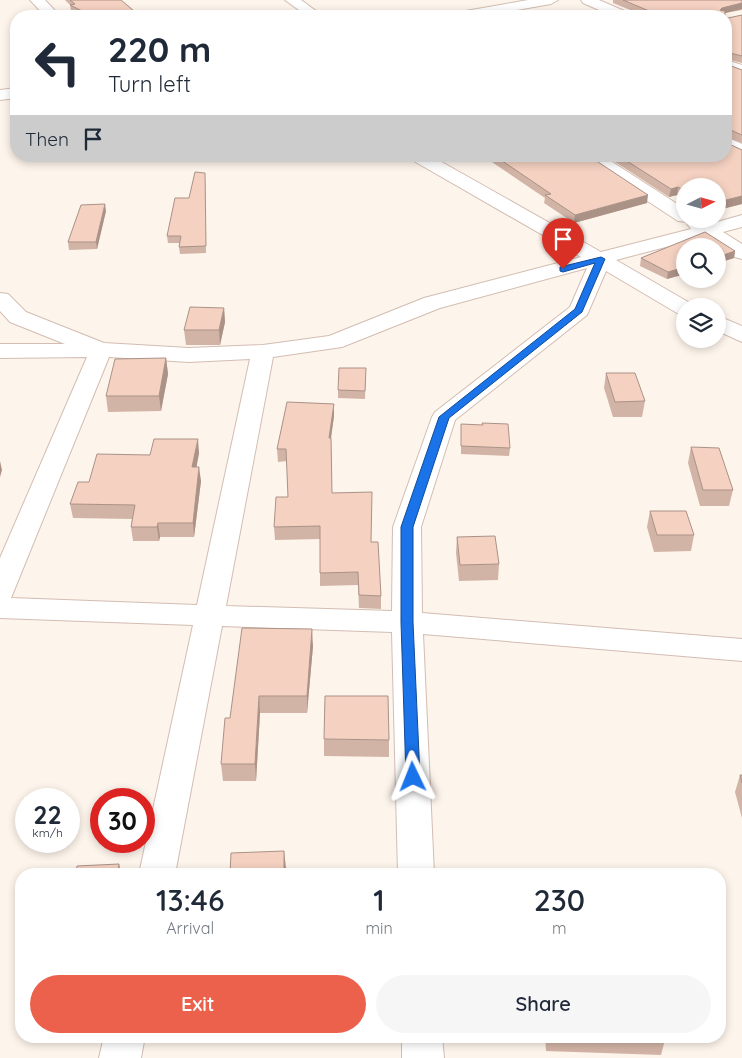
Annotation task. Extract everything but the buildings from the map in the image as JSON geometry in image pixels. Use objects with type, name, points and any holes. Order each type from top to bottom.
[{"type":"street","points":[[36,0],[47,10]]},
{"type":"street","points":[[292,0],[307,10]]},
{"type":"street","points":[[459,0],[478,10]]},
{"type":"street","points":[[504,10],[551,0]]},
{"type":"street","points":[[588,0],[610,10]]},
{"type":"street","points":[[429,162],[676,303]]},
{"type":"street","points":[[600,162],[676,211]]},
{"type":"street","points":[[0,351],[101,350],[189,355],[263,352],[334,342],[432,303],[742,221]]},
{"type":"street","points":[[704,228],[742,253]]},
{"type":"street","points":[[416,868],[407,622],[407,527],[444,417],[579,310],[601,259]]},
{"type":"street","points":[[0,299],[18,317],[101,350]]},
{"type":"street","points":[[726,327],[742,335]]},
{"type":"street","points":[[0,592],[101,350]]},
{"type":"street","points":[[159,868],[263,352]]},
{"type":"street","points":[[0,608],[407,622],[742,650]]},
{"type":"street","points":[[120,1058],[123,1043]]},
{"type":"street","points":[[422,1043],[423,1058]]},
{"type":"route","points":[[413,777],[407,622],[407,527],[444,417],[579,310],[601,259],[563,269]]}]
